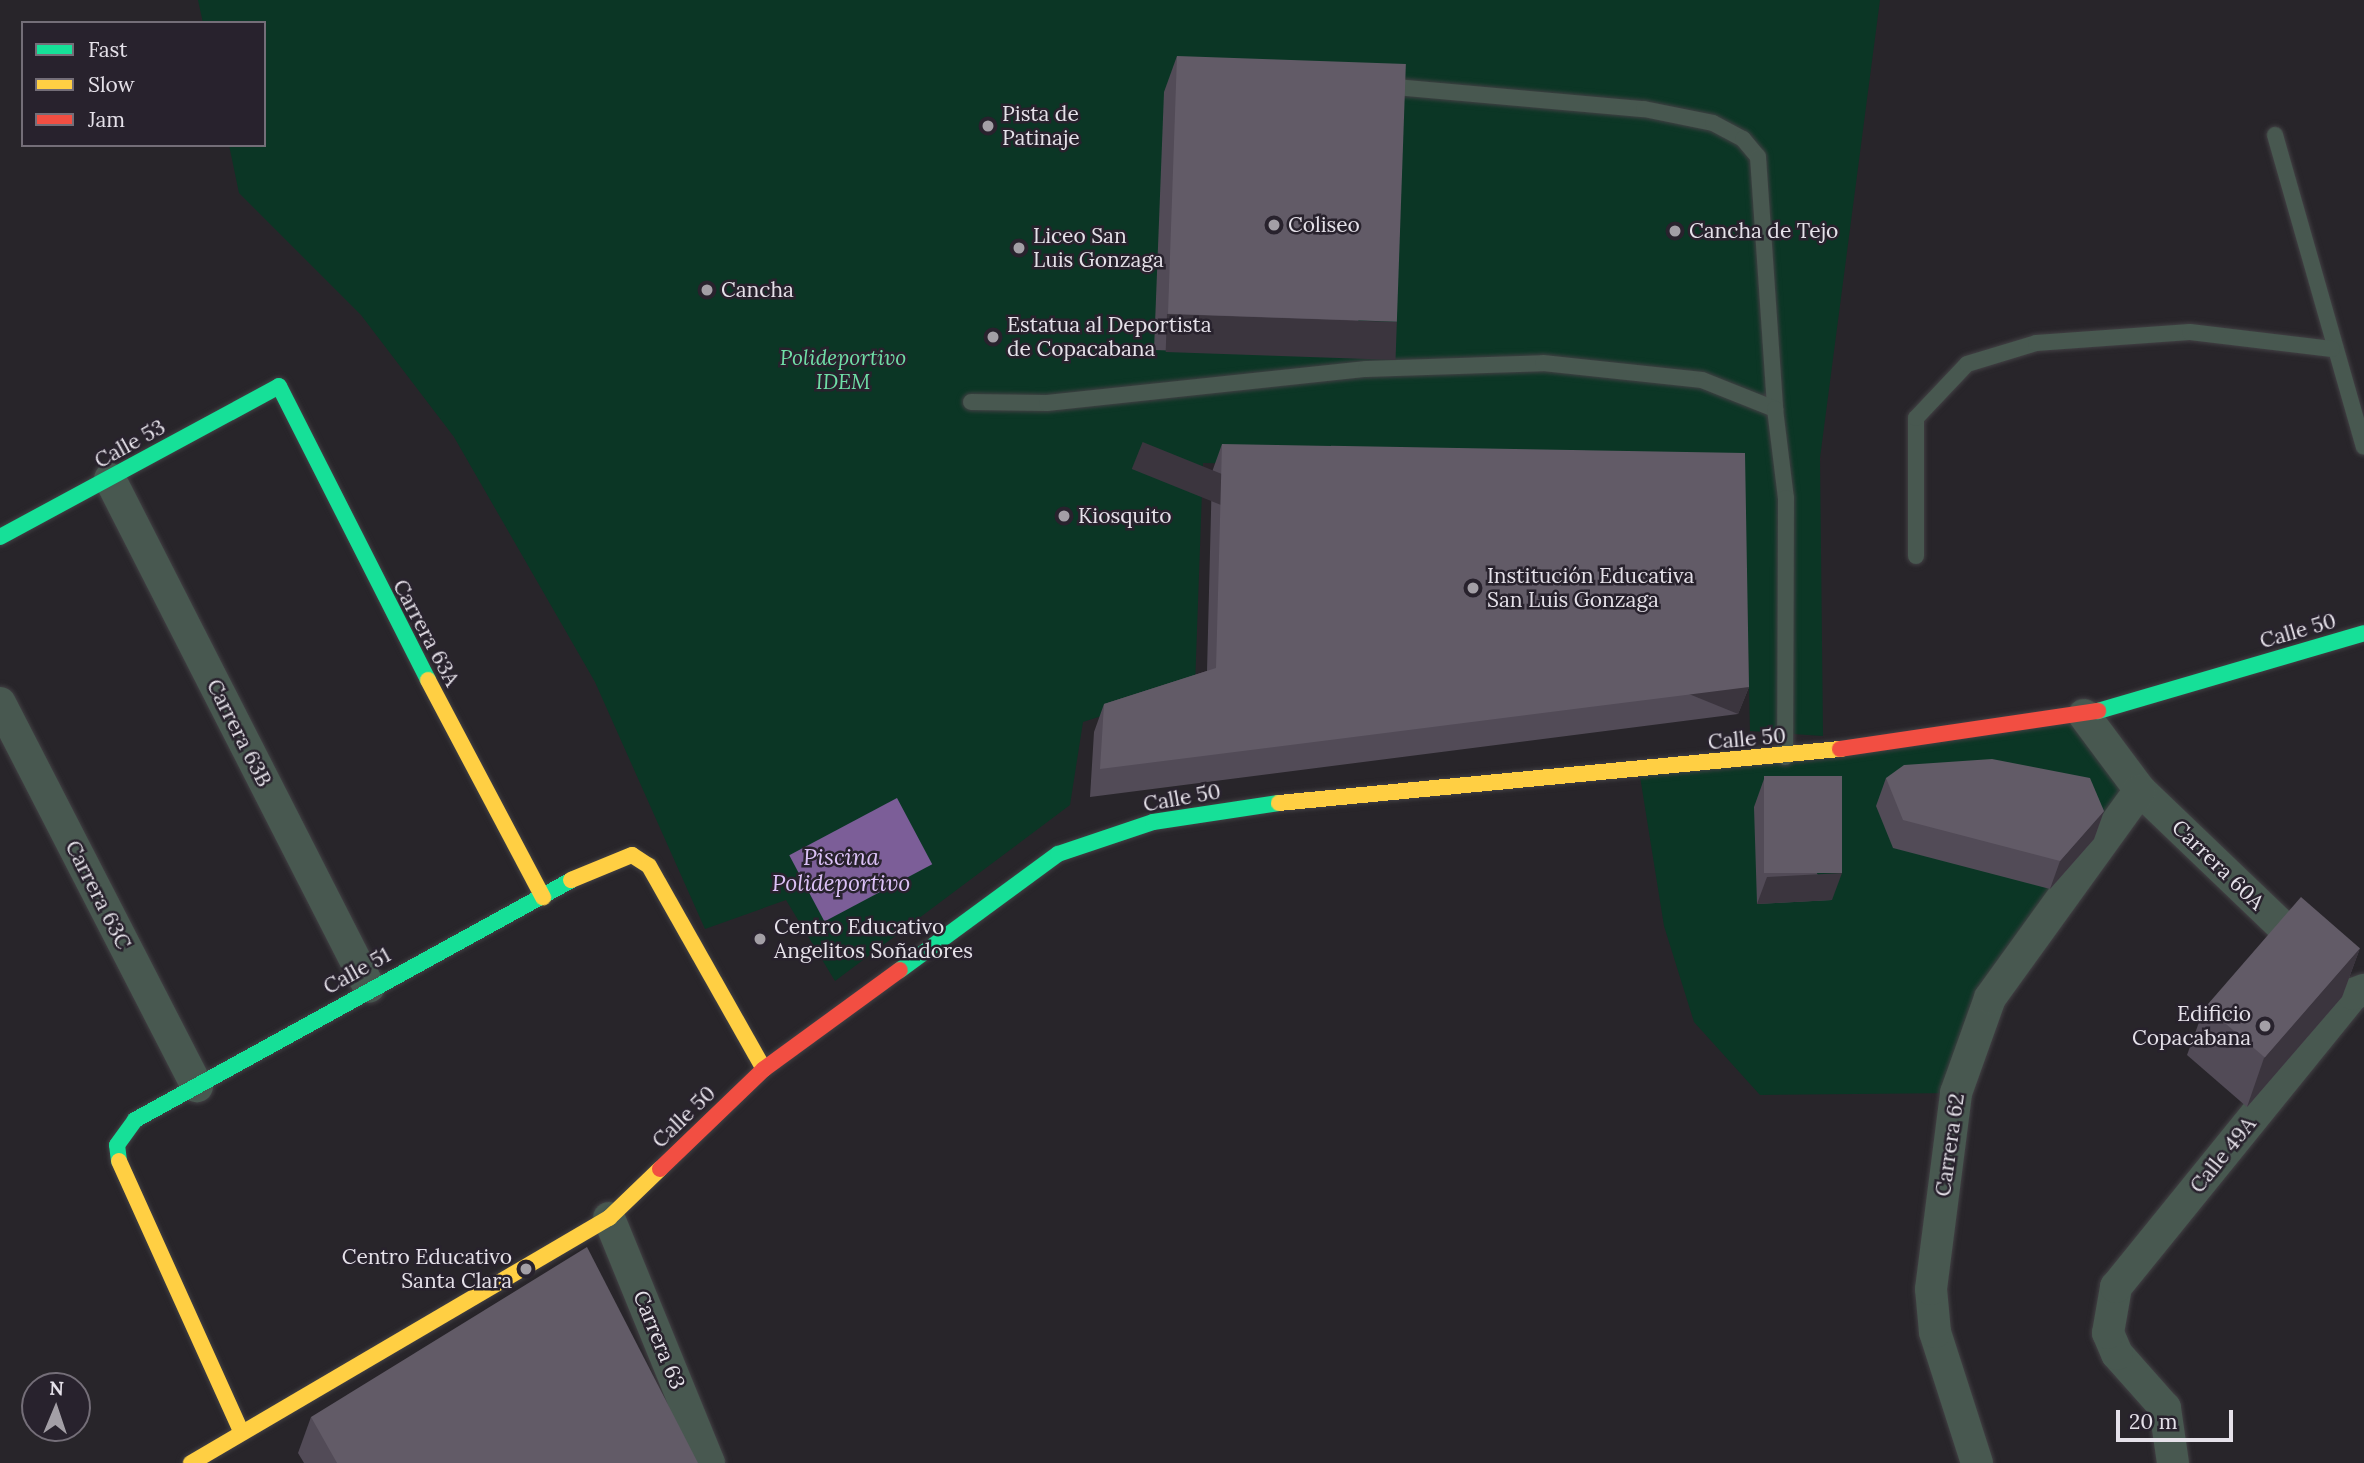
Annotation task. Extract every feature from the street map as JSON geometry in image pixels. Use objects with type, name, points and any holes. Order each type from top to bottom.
[{"type":"main road","name":"Calle 53","points":[[0,537],[279,386]]},
{"type":"main road","name":"Carrera 63A","points":[[279,386],[324,485],[543,897]]},
{"type":"main road","name":"Calle 50","points":[[191,1463],[241,1431],[609,1218],[764,1069],[1058,854],[1153,822],[1299,800],[1785,757],[2084,715],[2364,634]]},
{"type":"main road","name":"Calle 51","points":[[241,1431],[121,1176],[117,1145],[135,1119],[369,988],[543,897],[632,855],[649,866],[764,1069]]},
{"type":"street","name":"Carrera 63B","points":[[110,479],[369,988]]},
{"type":"street","name":"Carrera 63C","points":[[0,703],[197,1086]]},
{"type":"street","name":"Carrera 60A","points":[[2084,715],[2140,790],[2360,996]]},
{"type":"street","name":"Carrera 62","points":[[1977,1463],[1935,1332],[1931,1289],[1955,1093],[1990,999],[2140,790]]},
{"type":"street","name":"Calle 49A","points":[[2173,1463],[2165,1408],[2117,1354],[2108,1333],[2116,1287],[2360,996]]},
{"type":"street","name":"Carrera 63","points":[[609,1218],[709,1463]]},
{"type":"lane","points":[[1370,85],[1644,109],[1713,123],[1743,139],[1758,157],[1775,409],[1786,498],[1785,757]]},
{"type":"lane","points":[[2275,135],[2332,349],[2364,447]]},
{"type":"lane","points":[[1916,556],[1916,418],[1967,365],[2036,343],[2190,332],[2332,349]]},
{"type":"lane","points":[[971,402],[1047,403],[1366,369],[1543,363],[1702,380],[1775,409]]},
{"type":"green space","name":"Polideportivo IDEM","points":[[198,0],[1880,0],[1820,458],[1823,736],[1750,731],[1744,472],[1203,463],[1195,686],[1083,722],[1070,805],[835,981],[786,900],[705,929],[595,682],[454,437],[361,315],[239,193],[229,147],[266,147],[266,21],[203,21]]},
{"type":"green space","points":[[2084,715],[2140,790],[1990,998],[1956,1093],[1760,1095],[1694,1022],[1664,926],[1638,764]]},
{"type":"water","name":"Piscina Polideportivo","points":[[897,798],[932,864],[824,921],[789,855]]},
{"type":"building","name":"Coliseo","points":[[1177,56],[1406,64],[1397,322],[1168,314]]},
{"type":"building","name":"Institución Educativa San Luis Gonzaga","points":[[1222,444],[1745,453],[1749,687],[1100,769],[1104,704],[1216,668]]},
{"type":"building","points":[[1992,759],[2090,778],[2104,811],[2060,861],[1903,820],[1886,778],[1904,765]]},
{"type":"building","points":[[1764,776],[1842,776],[1842,873],[1764,873]]},
{"type":"building","points":[[2301,897],[2360,948],[2265,1058],[2206,1006]]},
{"type":"building","points":[[587,1247],[698,1463],[337,1463],[311,1417]]},
{"type":"traffic: fast","points":[[0,537],[279,386],[428,680]]},
{"type":"traffic: fast","points":[[2098,711],[2364,633]]},
{"type":"traffic: fast","points":[[900,970],[1058,854],[1153,822],[1279,803]]},
{"type":"traffic: fast","points":[[119,1161],[117,1145],[135,1120],[571,880]]},
{"type":"traffic: slow","points":[[428,680],[543,897]]},
{"type":"traffic: slow","points":[[1279,803],[1840,749]]},
{"type":"traffic: slow","points":[[571,880],[632,855],[649,866],[764,1069]]},
{"type":"traffic: slow","points":[[119,1161],[241,1431]]},
{"type":"traffic: slow","points":[[191,1463],[609,1218],[660,1169]]},
{"type":"traffic: jam","points":[[1840,749],[2098,711]]},
{"type":"traffic: jam","points":[[660,1169],[764,1069],[900,970]]},
{"type":"place","name":"Pista de Patinaje","points":[[988,126]]},
{"type":"place","name":"Coliseo","points":[[1274,225]]},
{"type":"place","name":"Cancha de Tejo","points":[[1675,231]]},
{"type":"place","name":"Liceo San Luis Gonzaga","points":[[1019,248]]},
{"type":"place","name":"Cancha","points":[[707,290]]},
{"type":"place","name":"Estatua al Deportista de Copacabana","points":[[993,337]]},
{"type":"place","name":"Kiosquito","points":[[1064,516]]},
{"type":"place","name":"Institución Educativa San Luis Gonzaga","points":[[1473,588]]},
{"type":"place","name":"Centro Educativo Angelitos Soñadores","points":[[760,939]]},
{"type":"place","name":"Edificio Copacabana","points":[[2265,1026]]},
{"type":"place","name":"Centro Educativo Santa Clara","points":[[526,1269]]}]
